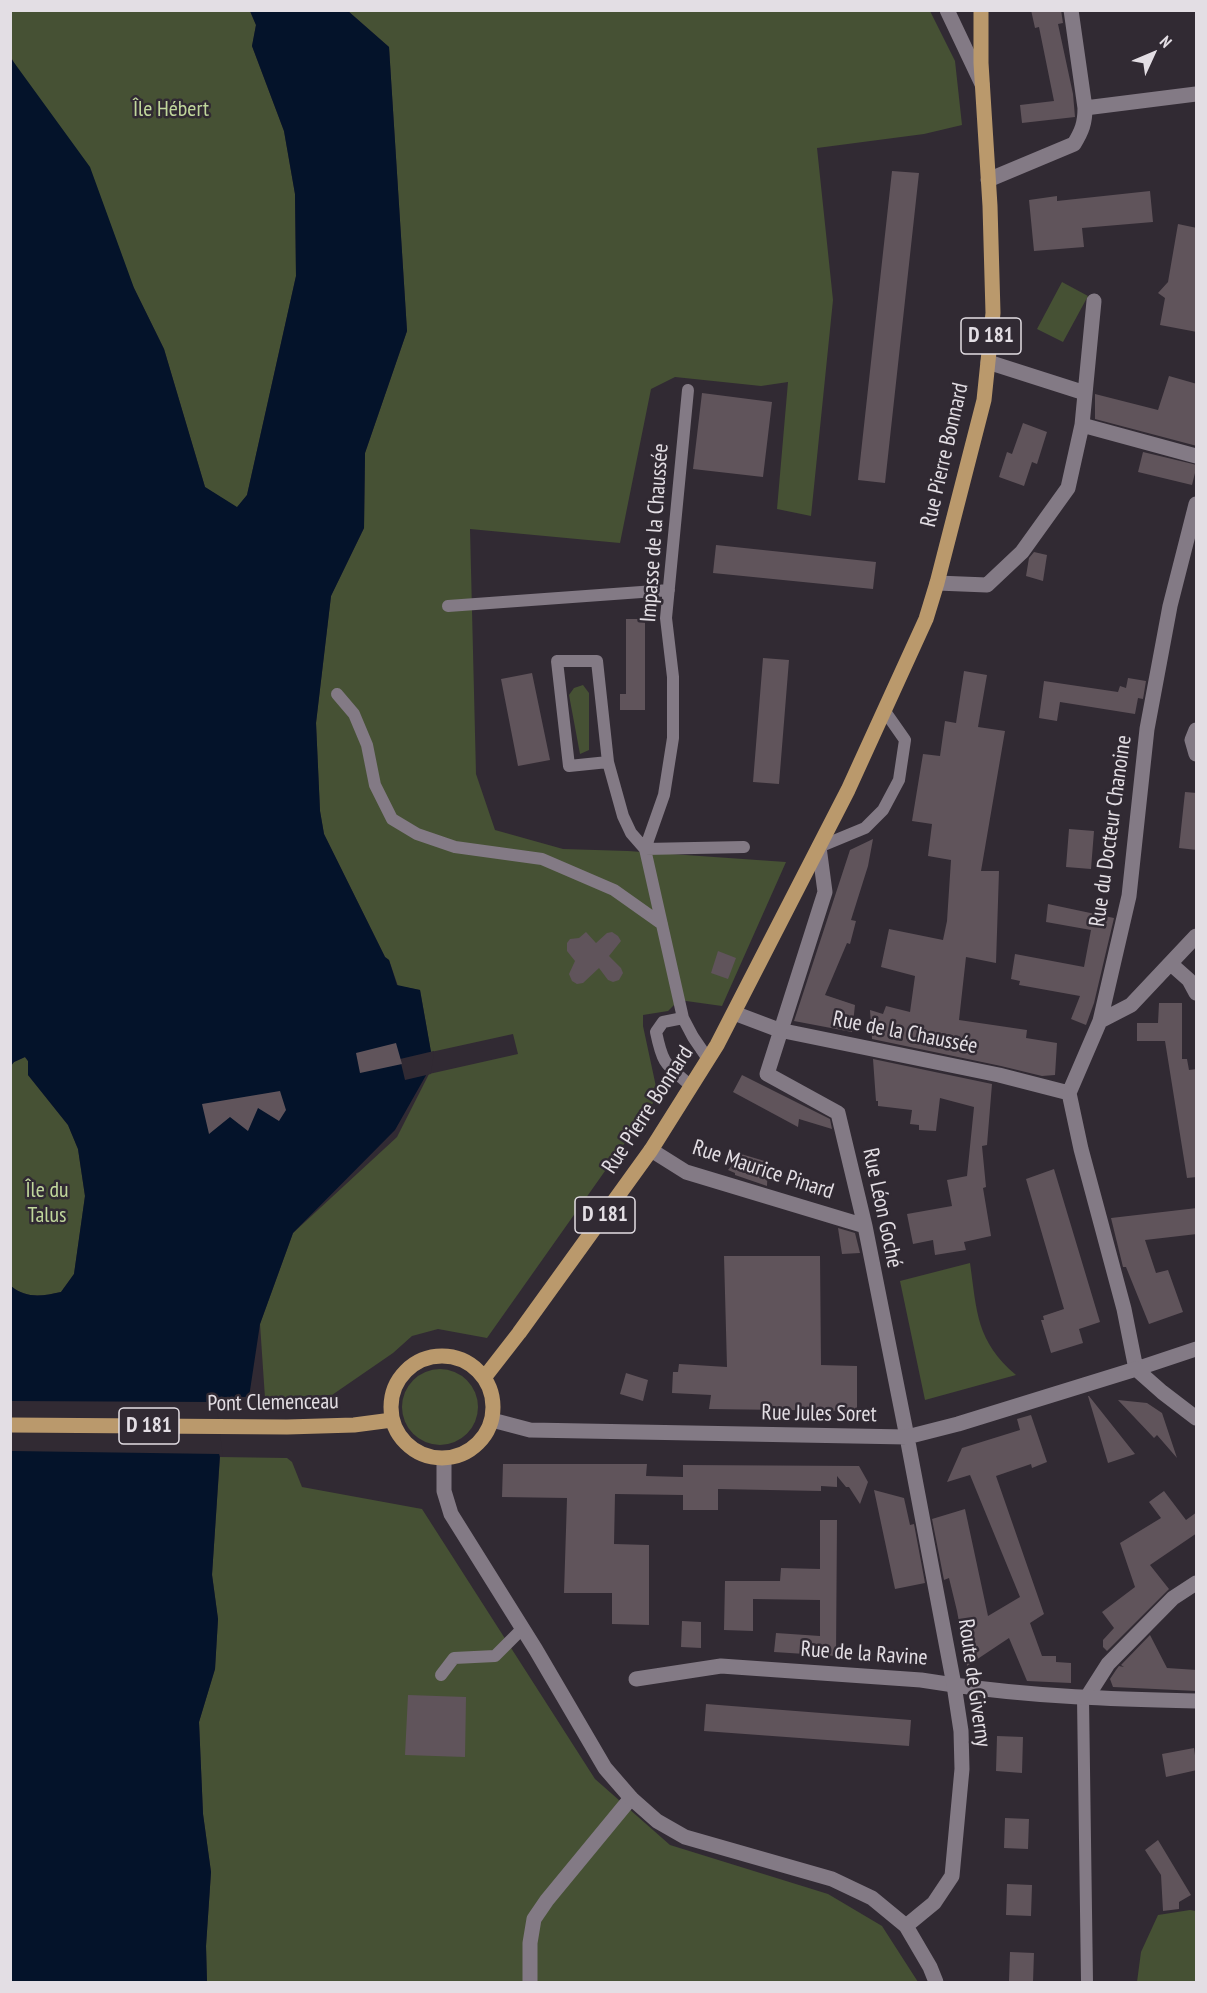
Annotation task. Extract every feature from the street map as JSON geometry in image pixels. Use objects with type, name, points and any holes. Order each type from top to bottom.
[{"type":"main road","name":"Rue Pierre Bonnard","points":[[484,1378],[651,1150],[708,1059],[819,848],[926,619],[976,438],[984,400],[993,313],[982,84],[981,10]]},
{"type":"main road","points":[[431,1356],[455,1357],[476,1368],[484,1378],[492,1394],[492,1420],[483,1438],[467,1452],[444,1460],[426,1456],[409,1446],[396,1430],[390,1409],[395,1385],[410,1366],[420,1360],[431,1356]]},
{"type":"main road","name":"Pont Clemenceau","points":[[10,1425],[287,1427],[354,1425],[392,1420]]},
{"type":"street","points":[[947,10],[982,84]]},
{"type":"street","points":[[988,180],[1074,144],[1085,124],[1085,108],[1071,10]]},
{"type":"street","points":[[1085,108],[1197,94]]},
{"type":"street","points":[[937,584],[987,585],[1022,552],[1068,488],[1082,425],[1094,301]]},
{"type":"street","points":[[988,362],[1085,393]]},
{"type":"street","points":[[1082,425],[1197,456]]},
{"type":"street","name":"Rue du Docteur Chanoine","points":[[1069,1093],[1100,1021],[1129,896],[1147,729],[1166,628],[1197,504]]},
{"type":"street","points":[[1197,730],[1192,740],[1197,754]]},
{"type":"street","points":[[779,1030],[825,892],[819,848]]},
{"type":"street","points":[[1100,1021],[1131,1005],[1197,936]]},
{"type":"street","points":[[1171,964],[1189,980],[1197,993]]},
{"type":"street","name":"Rue de la Chaussée","points":[[734,1013],[779,1030],[999,1075],[1069,1093]]},
{"type":"street","name":"Rue Léon Goché","points":[[779,1030],[767,1074],[838,1113],[865,1226],[906,1437]]},
{"type":"street","points":[[1069,1093],[1081,1149],[1124,1309],[1136,1368],[1162,1392],[1197,1418]]},
{"type":"street","name":"Rue Maurice Pinard","points":[[651,1150],[686,1172],[865,1226]]},
{"type":"street","name":"Rue Jules Soret","points":[[492,1420],[530,1430],[906,1437],[958,1424],[1197,1349]]},
{"type":"street","name":"Route de Giverny","points":[[906,1437],[954,1685],[961,1731],[962,1770],[952,1876],[934,1902],[906,1926]]},
{"type":"street","points":[[444,1460],[444,1491],[451,1514],[605,1768],[631,1798],[657,1821],[685,1837],[832,1879],[872,1898],[906,1926],[930,1967],[936,1983]]},
{"type":"street","points":[[1085,1698],[1108,1664],[1173,1598],[1197,1583]]},
{"type":"street","name":"Rue de la Ravine","points":[[636,1679],[721,1666],[921,1680],[991,1690],[1085,1698],[1197,1701]]},
{"type":"street","points":[[530,1983],[530,1943],[534,1919],[631,1798]]},
{"type":"lane","name":"Impasse de la Chaussée","points":[[645,849],[664,795],[674,738],[673,677],[666,618],[688,390]]},
{"type":"lane","points":[[448,606],[669,590]]},
{"type":"lane","points":[[608,762],[569,766],[557,661],[597,661],[608,762],[623,816],[631,833],[645,849],[683,1018],[708,1059]]},
{"type":"lane","points":[[337,694],[354,714],[367,745],[375,785],[392,819],[417,834],[454,847],[542,859],[614,890],[662,924]]},
{"type":"lane","points":[[819,848],[865,828],[883,810],[899,780],[905,740],[884,710]]},
{"type":"lane","points":[[645,849],[744,847]]},
{"type":"lane","points":[[683,1018],[663,1022],[656,1032],[661,1057],[666,1065],[691,1086]]},
{"type":"lane","points":[[441,1674],[454,1658],[495,1656],[522,1629]]},
{"type":"lane","points":[[1085,1698],[1087,1983]]},
{"type":"green space","name":"Île Hébert","points":[[11,11],[250,11],[256,25],[252,46],[284,131],[295,194],[296,276],[247,495],[237,508],[205,487],[164,349],[11,57]]},
{"type":"green space","points":[[348,11],[930,11],[955,61],[962,125],[924,134],[817,148],[833,300],[811,516],[777,509],[788,382],[761,386],[675,377],[651,389],[620,543],[470,529],[476,774],[495,830],[563,849],[786,862],[722,1006],[679,1000],[668,1011],[643,1015],[643,1026],[658,1096],[487,1338],[438,1329],[412,1336],[393,1353],[332,1395],[265,1398],[260,1324],[293,1233],[397,1137],[429,1074],[518,1054],[513,1034],[431,1052],[420,990],[398,986],[389,960],[385,957],[324,834],[320,811],[316,723],[331,596],[364,528],[365,453],[407,331],[389,47]]},
{"type":"green space","points":[[1062,282],[1088,296],[1063,342],[1037,329]]},
{"type":"green space","points":[[583,685],[589,693],[589,750],[580,754],[569,695],[574,688]]},
{"type":"green space","name":"Île du Talus","points":[[25,1057],[28,1061],[28,1075],[68,1125],[78,1149],[85,1196],[74,1274],[61,1292],[41,1295],[29,1295],[11,1286],[10,1066]]},
{"type":"green space","points":[[970,1263],[977,1311],[986,1338],[993,1350],[1016,1375],[925,1400],[900,1281]]},
{"type":"green space","points":[[440,1369],[455,1372],[467,1380],[475,1392],[478,1407],[475,1422],[467,1434],[455,1442],[440,1445],[425,1442],[413,1434],[405,1422],[402,1407],[405,1392],[413,1380],[425,1372]]},
{"type":"green space","points":[[220,1457],[287,1458],[292,1462],[302,1487],[422,1509],[595,1779],[670,1845],[828,1894],[882,1926],[918,1982],[207,1982],[206,1946],[211,1872],[203,1814],[199,1722],[215,1669],[218,1619],[212,1574]]},
{"type":"green space","points":[[1196,1911],[1196,1982],[1137,1982],[1141,1952],[1158,1915]]},
{"type":"water","points":[[250,11],[348,11],[389,47],[407,331],[365,453],[364,528],[331,596],[316,723],[320,811],[324,834],[385,957],[389,960],[397,985],[420,990],[431,1052],[429,1070],[395,1130],[293,1233],[260,1324],[249,1397],[213,1398],[220,1454],[212,1575],[218,1619],[215,1669],[199,1722],[203,1814],[211,1872],[206,1946],[207,1982],[11,1982],[11,1286],[29,1295],[61,1292],[74,1274],[85,1196],[78,1149],[68,1125],[28,1075],[28,1061],[25,1057],[11,1066],[10,57],[90,167],[134,288],[164,349],[205,487],[237,507],[247,495],[296,276],[295,194],[284,131],[252,46],[256,25]]},
{"type":"pier","points":[[434,1051],[431,1074],[405,1080],[400,1059]]},
{"type":"pier","points":[[213,1397],[252,1397],[249,1400],[216,1400],[223,1457],[219,1454],[11,1451],[11,1401],[213,1402]]},
{"type":"building","points":[[1031,10],[1061,10],[1063,23],[1058,24],[1073,94],[1075,117],[1022,123],[1020,105],[1054,101],[1039,27],[1035,28]]},
{"type":"building","points":[[892,171],[919,173],[885,483],[858,480]]},
{"type":"building","points":[[1150,191],[1153,222],[1082,228],[1084,247],[1034,251],[1029,200],[1057,196],[1057,201]]},
{"type":"building","points":[[1178,224],[1197,228],[1197,332],[1160,325],[1165,298],[1158,293],[1168,282]]},
{"type":"building","points":[[1169,376],[1197,384],[1197,446],[1095,419],[1095,394],[1158,410]]},
{"type":"building","points":[[702,393],[772,402],[763,477],[693,469]]},
{"type":"building","points":[[1023,423],[1047,432],[1037,464],[1032,462],[1024,486],[999,477],[1007,452],[1012,454]]},
{"type":"building","points":[[1143,452],[1197,465],[1192,485],[1138,472]]},
{"type":"building","points":[[716,545],[876,562],[873,589],[713,573]]},
{"type":"building","points":[[1034,552],[1047,555],[1043,581],[1026,576],[1029,558]]},
{"type":"building","points":[[626,619],[645,619],[645,710],[620,710],[620,694],[626,694]]},
{"type":"building","points":[[763,658],[789,660],[779,784],[753,782]]},
{"type":"building","points":[[964,671],[987,675],[978,727],[1005,731],[981,871],[999,871],[996,963],[966,957],[959,1020],[1027,1030],[1026,1038],[1057,1043],[1055,1075],[1042,1076],[872,1039],[870,1010],[883,1014],[886,1006],[910,1012],[915,976],[881,967],[889,929],[943,940],[947,921],[951,860],[928,856],[932,824],[912,821],[923,754],[940,756],[945,721],[956,723]]},
{"type":"building","points":[[532,673],[550,760],[518,766],[501,679]]},
{"type":"building","points":[[1128,678],[1146,681],[1143,699],[1138,698],[1135,714],[1060,702],[1057,721],[1039,718],[1044,681],[1118,692],[1120,686],[1126,688]]},
{"type":"building","points":[[1185,792],[1197,793],[1197,850],[1179,848]]},
{"type":"building","points":[[1069,829],[1094,831],[1091,869],[1066,867]]},
{"type":"building","points":[[873,839],[868,866],[851,920],[856,921],[850,944],[847,943],[825,995],[855,1005],[852,1032],[794,1021],[850,850]]},
{"type":"building","points":[[1048,904],[1114,918],[1094,1003],[1086,1025],[1071,1019],[1080,996],[1019,985],[1020,981],[1011,979],[1015,954],[1084,967],[1091,930],[1046,922]]},
{"type":"building","points":[[586,932],[596,943],[607,933],[612,932],[618,936],[621,941],[609,956],[621,968],[623,973],[619,980],[613,982],[608,980],[599,968],[583,983],[577,984],[572,981],[569,974],[575,961],[567,951],[567,943],[570,939],[579,938]]},
{"type":"building","points":[[718,951],[736,958],[728,979],[711,973]]},
{"type":"building","points":[[1159,1003],[1182,1003],[1182,1059],[1187,1059],[1189,1070],[1197,1069],[1197,1177],[1187,1178],[1165,1041],[1137,1041],[1137,1023],[1158,1023]]},
{"type":"building","points":[[396,1043],[402,1064],[360,1073],[356,1053]]},
{"type":"building","points":[[873,1059],[992,1084],[987,1145],[982,1146],[986,1187],[983,1188],[991,1236],[964,1242],[966,1250],[935,1255],[933,1240],[913,1244],[907,1214],[952,1206],[947,1180],[967,1176],[974,1107],[940,1098],[936,1131],[919,1130],[919,1125],[910,1124],[912,1110],[878,1106]]},
{"type":"building","points":[[742,1075],[830,1119],[832,1129],[799,1119],[798,1127],[733,1092]]},
{"type":"building","points":[[280,1091],[286,1110],[279,1121],[258,1108],[248,1131],[230,1117],[209,1134],[202,1104]]},
{"type":"building","points":[[741,1154],[768,1162],[767,1186],[735,1175],[728,1170]]},
{"type":"building","points":[[1054,1169],[1100,1322],[1079,1329],[1083,1343],[1051,1353],[1041,1320],[1044,1320],[1043,1316],[1064,1309],[1026,1179]]},
{"type":"building","points":[[1197,1208],[1197,1234],[1145,1240],[1156,1273],[1168,1270],[1183,1312],[1149,1324],[1126,1267],[1123,1267],[1111,1218]]},
{"type":"building","points":[[838,1228],[855,1233],[860,1253],[842,1254]]},
{"type":"building","points":[[724,1256],[820,1256],[821,1365],[857,1366],[857,1411],[709,1409],[711,1395],[672,1393],[673,1372],[678,1372],[679,1364],[727,1367]]},
{"type":"building","points":[[626,1373],[648,1380],[643,1401],[620,1394]]},
{"type":"building","points":[[1089,1396],[1135,1454],[1108,1463]]},
{"type":"building","points":[[1118,1400],[1147,1403],[1162,1413],[1177,1458],[1157,1435],[1154,1438]]},
{"type":"building","points":[[1031,1415],[1047,1462],[1032,1468],[1031,1464],[996,1476],[1044,1614],[1030,1623],[1042,1656],[1056,1656],[1056,1662],[1071,1663],[1071,1683],[1027,1681],[1009,1638],[967,1666],[957,1611],[949,1578],[944,1580],[932,1519],[965,1509],[988,1616],[1020,1597],[970,1475],[947,1482],[962,1448],[1020,1430],[1017,1419]]},
{"type":"building","points":[[503,1464],[647,1464],[646,1476],[683,1477],[683,1465],[859,1466],[868,1482],[860,1504],[849,1487],[846,1487],[837,1476],[837,1487],[821,1486],[821,1491],[718,1489],[718,1510],[683,1510],[683,1495],[615,1494],[614,1544],[649,1545],[649,1625],[612,1624],[612,1593],[564,1593],[567,1498],[502,1497]]},
{"type":"building","points":[[874,1490],[904,1498],[910,1525],[914,1524],[925,1583],[895,1589]]},
{"type":"building","points":[[1164,1491],[1186,1520],[1197,1512],[1197,1533],[1150,1565],[1169,1589],[1107,1651],[1103,1647],[1103,1640],[1114,1628],[1102,1612],[1135,1587],[1120,1543],[1161,1518],[1149,1502]]},
{"type":"building","points":[[820,1520],[837,1520],[836,1656],[774,1652],[776,1633],[820,1636],[820,1600],[753,1599],[753,1631],[724,1630],[725,1581],[780,1581],[781,1568],[820,1569]]},
{"type":"building","points":[[682,1621],[701,1622],[701,1648],[681,1647]]},
{"type":"building","points":[[1150,1635],[1167,1668],[1197,1670],[1197,1691],[1113,1687],[1110,1679],[1116,1670],[1119,1666],[1124,1667],[1121,1665]]},
{"type":"building","points":[[408,1695],[466,1697],[465,1757],[405,1755]]},
{"type":"building","points":[[706,1704],[911,1720],[909,1746],[704,1731]]},
{"type":"building","points":[[997,1736],[1023,1737],[1022,1773],[996,1771]]},
{"type":"building","points":[[1194,1748],[1197,1770],[1166,1777],[1162,1754]]},
{"type":"building","points":[[1005,1818],[1029,1819],[1028,1849],[1004,1848]]},
{"type":"building","points":[[1158,1840],[1191,1895],[1179,1902],[1179,1909],[1163,1911],[1161,1875],[1145,1850]]},
{"type":"building","points":[[1007,1884],[1032,1885],[1031,1916],[1006,1915]]},
{"type":"building","points":[[1010,1952],[1034,1953],[1033,1982],[1009,1981]]}]
